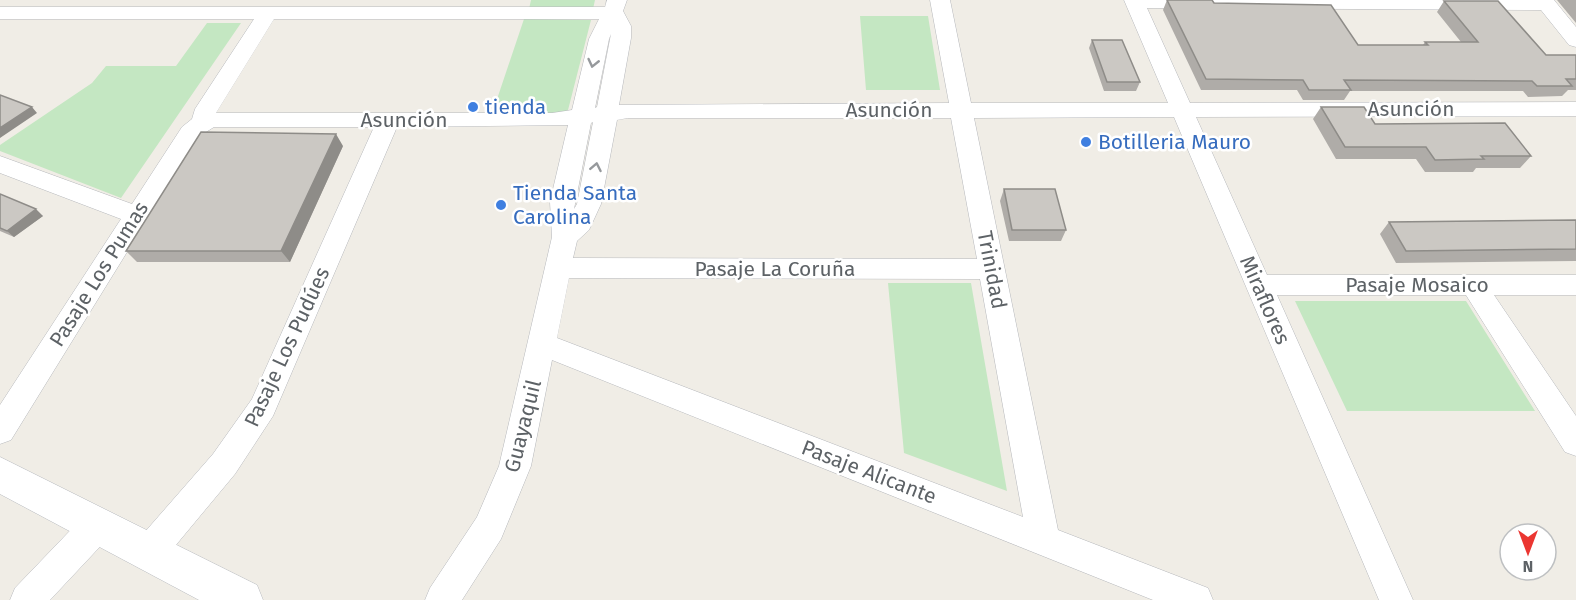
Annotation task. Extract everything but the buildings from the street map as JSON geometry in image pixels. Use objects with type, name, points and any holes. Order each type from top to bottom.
[{"type":"street","name":"Trinidad","points":[[940,0],[1044,541]]},
{"type":"street","points":[[1134,1],[1353,1],[1548,5],[1576,14]]},
{"type":"street","name":"Miraflores","points":[[1134,1],[1396,600]]},
{"type":"street","points":[[1548,5],[1576,41]]},
{"type":"street","points":[[0,13],[268,13],[616,7]]},
{"type":"street","name":"Guayaquil","points":[[566,237],[580,223],[589,204],[622,32],[616,7]]},
{"type":"street","name":"Guayaquil","points":[[442,600],[478,548],[504,497],[515,466],[566,237],[562,220],[562,202],[600,33],[616,7]]},
{"type":"street","points":[[203,123],[206,109],[268,13]]},
{"type":"street","name":"Asunción","points":[[203,123],[221,119],[552,120],[628,111],[1576,109]]},
{"type":"street","name":"Pasaje Los Pudúes","points":[[149,552],[217,475],[246,436],[263,406],[389,120]]},
{"type":"street","name":"Pasaje Los Pumas","points":[[0,431],[190,132],[203,123]]},
{"type":"street","points":[[0,164],[136,215]]},
{"type":"street","name":"Pasaje La Coruña","points":[[559,268],[992,269]]},
{"type":"street","name":"Pasaje Mosaico","points":[[1258,285],[1576,285]]},
{"type":"street","points":[[1473,285],[1576,442]]},
{"type":"street","name":"Pasaje Alicante","points":[[542,344],[1196,600]]},
{"type":"street","points":[[0,474],[242,600]]},
{"type":"street","points":[[27,600],[98,525]]},
{"type":"green space","points":[[531,0],[595,0],[593,9],[529,9]]},
{"type":"green space","points":[[860,16],[928,16],[940,90],[866,90]]},
{"type":"green space","points":[[524,19],[591,20],[567,114],[492,114]]},
{"type":"green space","points":[[207,23],[241,23],[121,198],[0,151],[0,145],[92,83],[106,66],[176,66]]},
{"type":"green space","points":[[888,283],[971,283],[1007,491],[904,453]]},
{"type":"green space","points":[[1295,301],[1466,301],[1535,411],[1347,411]]},
{"type":"place","name":"tienda","points":[[473,107]]},
{"type":"place","name":"Botilleria Mauro","points":[[1086,142]]},
{"type":"place","name":"Tienda Santa Carolina","points":[[501,205]]}]
